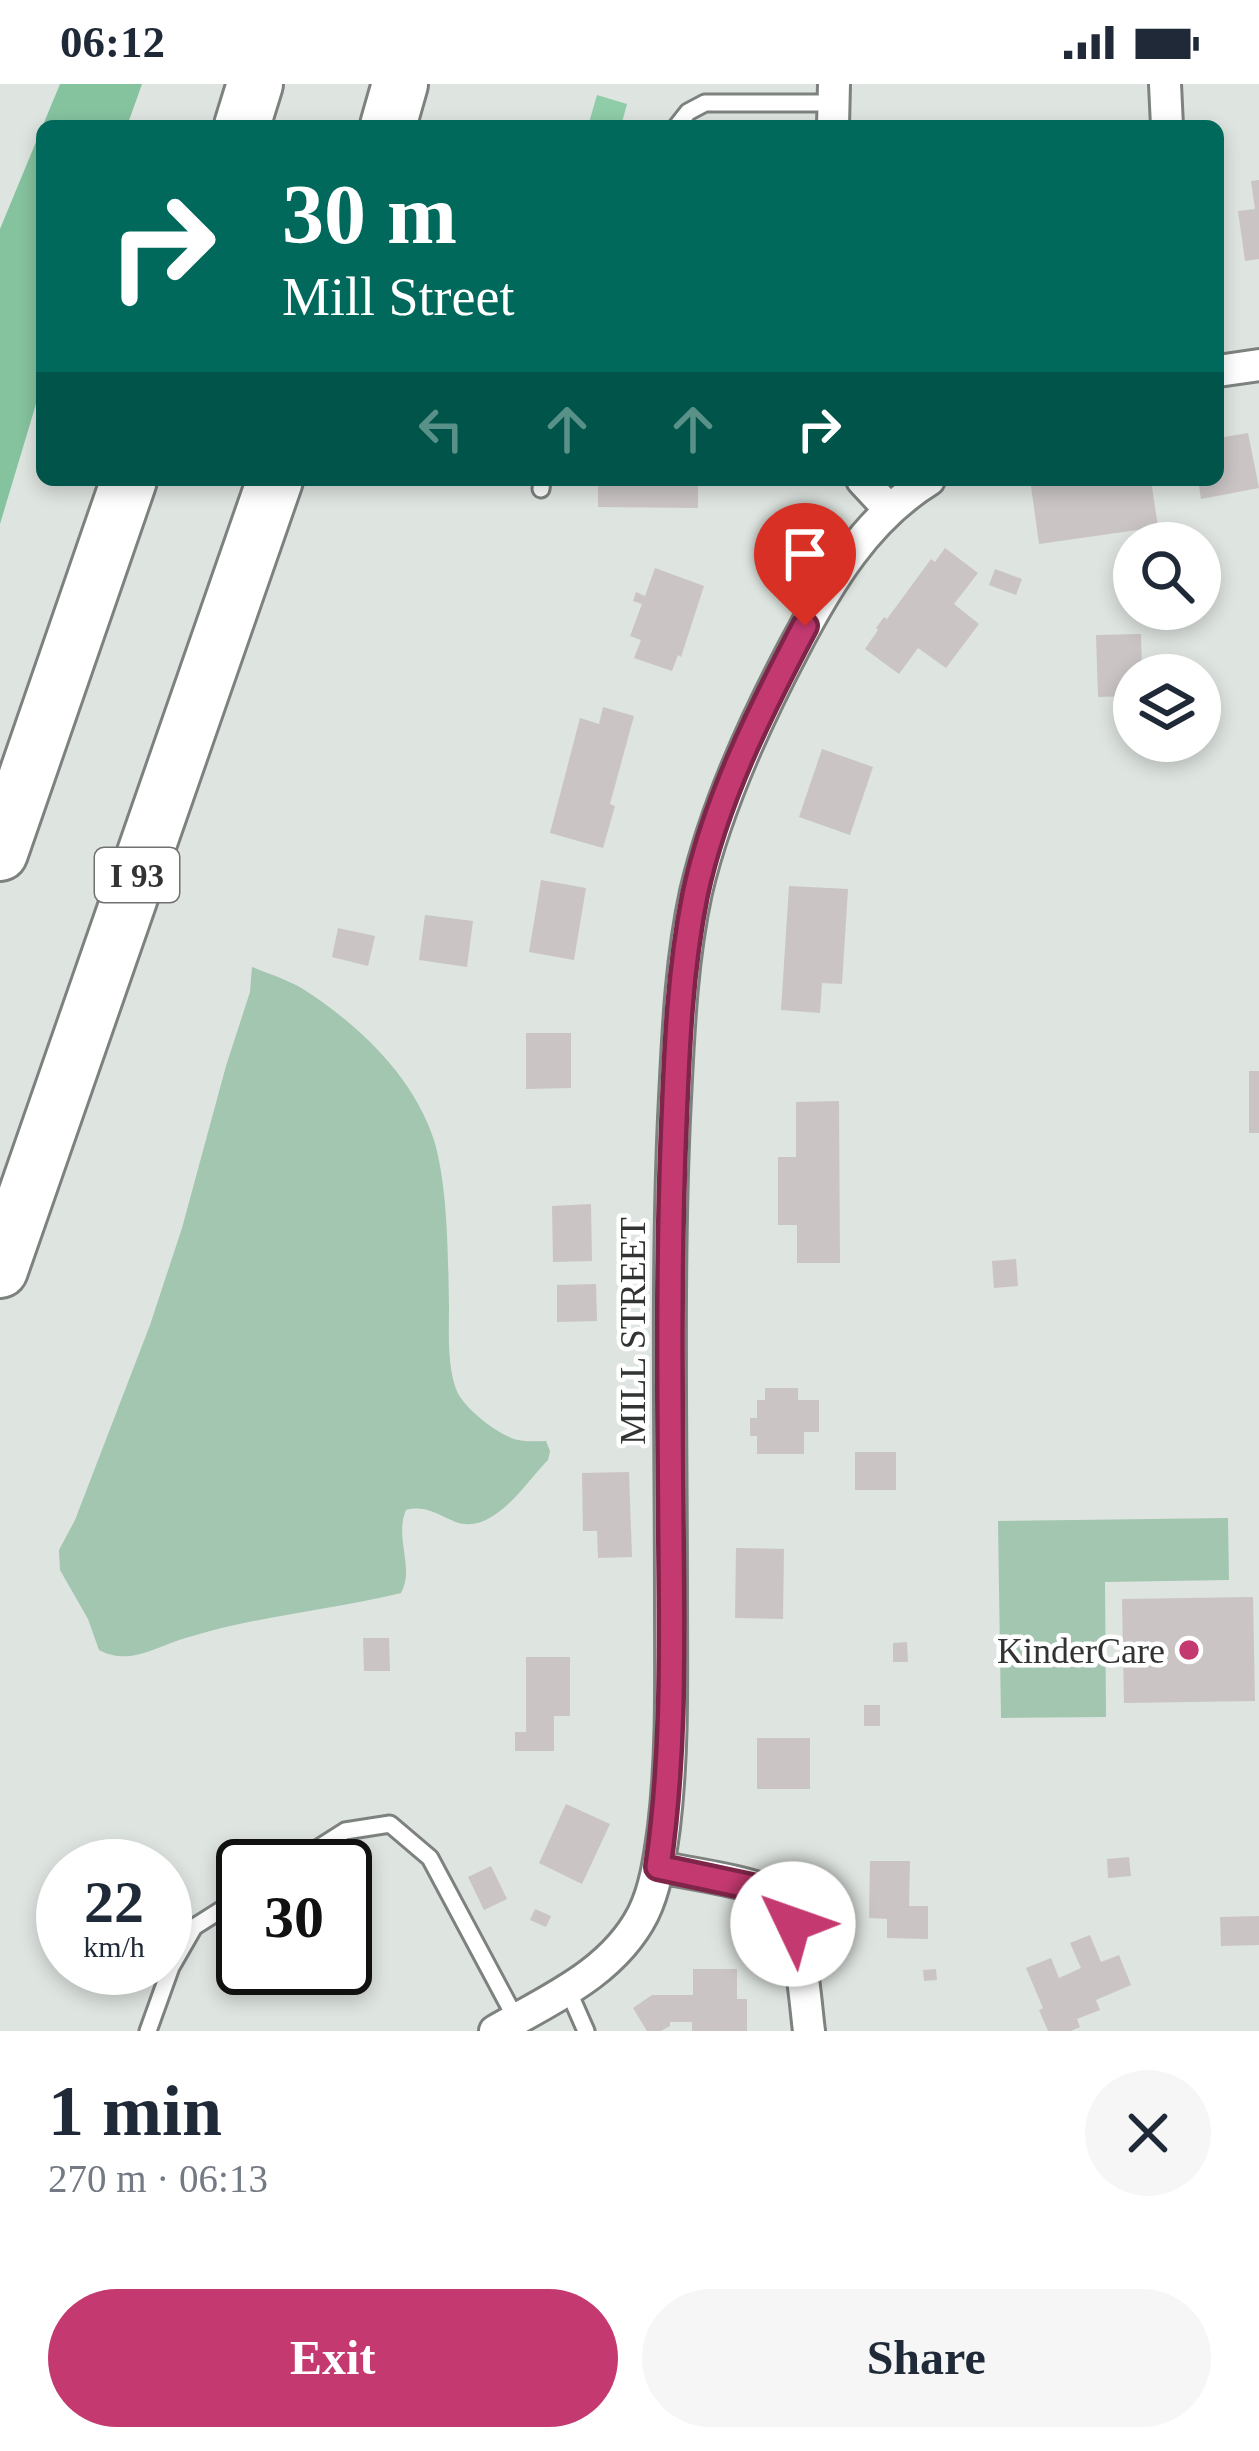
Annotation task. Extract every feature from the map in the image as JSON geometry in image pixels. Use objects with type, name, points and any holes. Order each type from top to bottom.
[{"type":"highway","points":[[244,120],[255,84]]},
{"type":"highway","points":[[390,120],[400,84]]},
{"type":"highway","points":[[0,853],[127,486]]},
{"type":"highway","name":"I 93","points":[[0,1270],[272,486]]},
{"type":"street","points":[[1165,84],[1167,120]]},
{"type":"street","points":[[1224,370],[1259,365]]},
{"type":"street","points":[[868,486],[889,509]]},
{"type":"street","name":"MILL STREET","points":[[506,2025],[568,1990],[613,1954],[643,1914],[658,1867],[668,1794],[671,1710],[670,1212],[678,1042],[691,918],[702,870],[764,708],[805,626],[867,532],[921,486]]},
{"type":"street","points":[[658,1867],[760,1888],[782,1901],[793,1924],[809,2031]]},
{"type":"lane","points":[[682,120],[705,103],[833,104]]},
{"type":"lane","points":[[332,1839],[345,1831],[391,1824],[430,1858],[506,2025]]},
{"type":"lane","points":[[148,2031],[171,1966],[194,1928],[216,1914]]},
{"type":"lane","points":[[568,1990],[586,2031]]},
{"type":"shaded area","points":[[60,84],[142,84],[129,120],[45,120]]},
{"type":"shaded area","points":[[597,95],[627,104],[623,120],[590,120]]},
{"type":"shaded area","points":[[36,142],[36,404],[0,524],[0,229]]},
{"type":"shaded area","points":[[252,967],[303,989],[344,1019],[382,1054],[413,1094],[434,1140],[442,1179],[450,1359],[456,1389],[492,1427],[518,1440],[546,1441],[550,1451],[548,1460],[517,1495],[480,1522],[466,1524],[424,1509],[406,1510],[402,1531],[406,1573],[401,1593],[215,1630],[144,1653],[111,1655],[99,1650],[88,1619],[60,1570],[59,1550],[150,1325],[250,992]]},
{"type":"shaded area","points":[[1228,1518],[1229,1580],[1105,1582],[1106,1717],[1001,1718],[998,1521]]},
{"type":"building","points":[[1259,180],[1259,259],[1245,261],[1238,211],[1255,209],[1251,181]]},
{"type":"building","points":[[1248,433],[1259,488],[1201,499],[1199,486],[1224,486],[1224,437]]},
{"type":"building","points":[[598,486],[698,486],[698,508],[598,507]]},
{"type":"building","points":[[1031,486],[1152,486],[1157,522],[1113,522],[1113,533],[1039,544]]},
{"type":"building","points":[[945,548],[978,573],[954,604],[979,624],[946,668],[918,648],[899,674],[865,649],[884,617]]},
{"type":"building","points":[[655,568],[704,586],[672,671],[634,658],[641,640],[630,636],[642,604],[633,601],[636,592],[645,596]]},
{"type":"building","points":[[995,569],[1022,579],[1016,595],[989,585]]},
{"type":"building","points":[[1141,634],[1141,654],[1113,654],[1113,697],[1098,697],[1096,635]]},
{"type":"building","points":[[603,707],[634,716],[603,848],[550,833],[580,718],[599,724]]},
{"type":"building","points":[[822,749],[873,767],[850,835],[799,817]]},
{"type":"building","points":[[541,880],[586,888],[574,960],[529,952]]},
{"type":"building","points":[[789,886],[848,889],[842,984],[822,983],[820,1013],[781,1010]]},
{"type":"building","points":[[425,915],[473,921],[467,967],[419,960]]},
{"type":"building","points":[[338,928],[375,936],[368,966],[332,957]]},
{"type":"building","points":[[526,1033],[571,1033],[571,1088],[526,1089]]},
{"type":"building","points":[[1249,1071],[1259,1071],[1259,1133],[1249,1133]]},
{"type":"building","points":[[839,1101],[840,1263],[797,1263],[797,1225],[778,1225],[778,1157],[796,1157],[796,1102]]},
{"type":"building","points":[[591,1204],[592,1261],[553,1262],[552,1206]]},
{"type":"building","points":[[1016,1259],[1018,1286],[994,1288],[992,1261]]},
{"type":"building","points":[[596,1284],[597,1321],[557,1322],[557,1285]]},
{"type":"building","points":[[765,1388],[798,1388],[798,1400],[819,1400],[819,1432],[804,1432],[804,1454],[757,1454],[750,1418],[757,1418],[757,1400],[765,1400]]},
{"type":"building","points":[[855,1452],[896,1452],[896,1490],[855,1490]]},
{"type":"building","points":[[629,1472],[632,1557],[598,1558],[597,1531],[583,1531],[582,1473]]},
{"type":"building","points":[[736,1548],[784,1549],[783,1619],[735,1618]]},
{"type":"building","name":"KinderCare","points":[[1253,1597],[1255,1701],[1124,1703],[1122,1599]]},
{"type":"building","points":[[363,1638],[389,1638],[390,1671],[364,1671]]},
{"type":"building","points":[[907,1642],[908,1662],[893,1662],[893,1643]]},
{"type":"building","points":[[526,1657],[570,1657],[570,1716],[554,1716],[554,1751],[515,1751],[515,1732],[526,1732]]},
{"type":"building","points":[[864,1705],[880,1705],[880,1726],[864,1726]]},
{"type":"building","points":[[757,1738],[810,1738],[810,1789],[757,1789]]},
{"type":"building","points":[[566,1804],[610,1824],[582,1884],[539,1863]]},
{"type":"building","points":[[1129,1857],[1131,1876],[1108,1878],[1107,1859]]},
{"type":"building","points":[[870,1861],[910,1861],[909,1906],[928,1906],[928,1939],[887,1938],[887,1919],[869,1918]]},
{"type":"building","points":[[491,1866],[507,1899],[484,1910],[468,1877]]},
{"type":"building","points":[[535,1909],[551,1916],[546,1927],[530,1920]]},
{"type":"building","points":[[1259,1916],[1259,1945],[1221,1946],[1220,1917]]},
{"type":"building","points":[[1090,1935],[1101,1962],[1119,1955],[1131,1985],[1096,2000],[1100,2010],[1077,2019],[1080,2027],[1048,2031],[1026,1968],[1051,1958],[1059,1978],[1081,1968],[1070,1943]]},
{"type":"building","points":[[693,1969],[737,1969],[737,1999],[747,1999],[747,2031],[692,2031],[692,2022],[670,2022],[661,2031],[647,2031],[633,2008],[652,1995],[693,1995]]},
{"type":"building","points":[[936,1969],[937,1980],[924,1981],[923,1970]]},
{"type":"place","name":"KinderCare","points":[[1189,1650]]},
{"type":"route","points":[[793,1924],[786,1906],[766,1890],[658,1867],[668,1794],[671,1710],[670,1212],[686,949],[717,823],[764,708],[805,626]]}]
